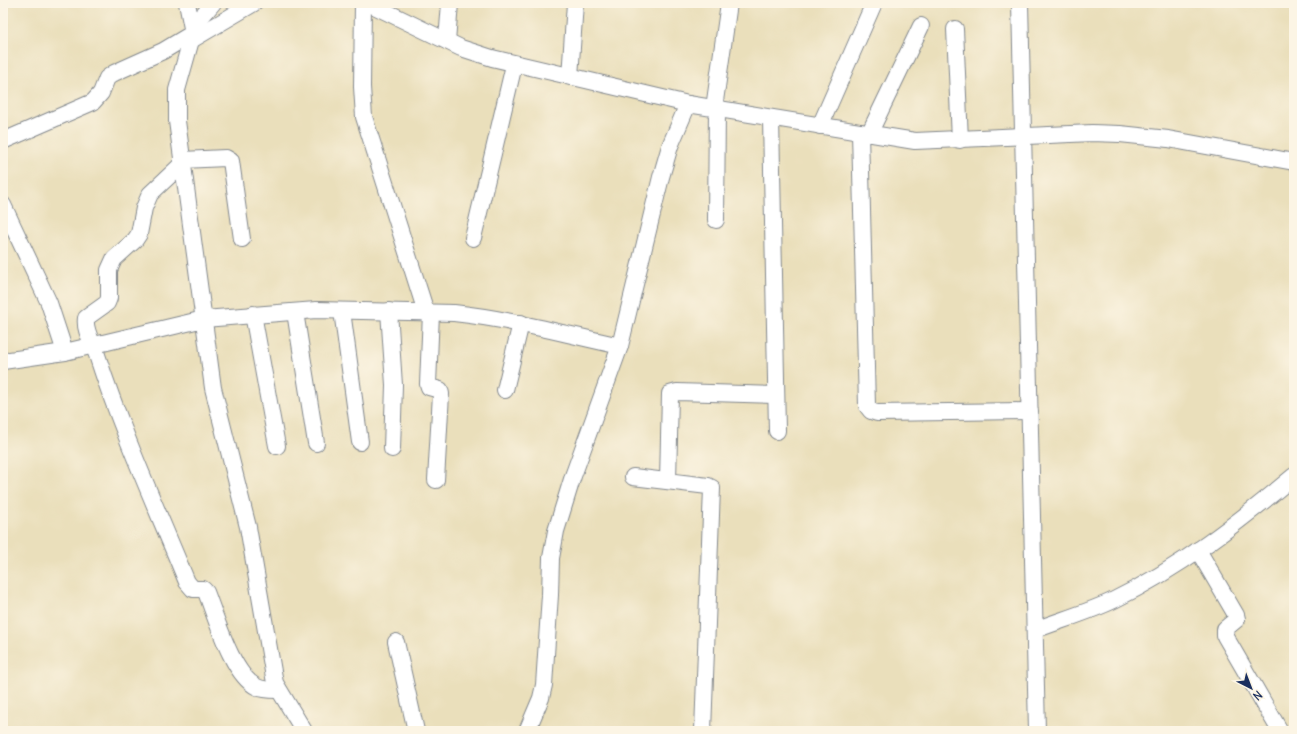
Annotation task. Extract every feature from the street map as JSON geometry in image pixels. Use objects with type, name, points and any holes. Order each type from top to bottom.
[{"type":"street","points":[[187,3],[193,32]]},
{"type":"street","points":[[213,3],[202,16],[193,32],[177,90],[177,122],[213,388],[248,527],[273,674],[278,690],[304,731]]},
{"type":"street","points":[[3,141],[93,102],[98,98],[111,75],[163,51],[193,32],[254,3]]},
{"type":"street","points":[[363,3],[362,87],[364,117],[428,312],[428,384],[429,387],[440,390],[441,394],[436,480]]},
{"type":"street","points":[[368,3],[461,48],[514,65],[688,104],[915,141],[1092,133],[1120,134],[1175,140],[1294,162]]},
{"type":"street","points":[[447,41],[450,3]]},
{"type":"street","points":[[570,77],[575,3]]},
{"type":"street","points":[[716,220],[716,108],[729,3]]},
{"type":"street","points":[[820,126],[874,3]]},
{"type":"street","points":[[1020,3],[1037,731]]},
{"type":"street","points":[[921,26],[865,133],[868,406],[871,411],[877,413],[1030,411]]},
{"type":"street","points":[[955,29],[960,140]]},
{"type":"street","points":[[473,238],[514,65]]},
{"type":"street","points":[[527,731],[541,698],[544,685],[551,558],[556,531],[573,476],[620,346],[661,177],[670,146],[688,104]]},
{"type":"street","points":[[771,118],[777,431]]},
{"type":"street","points":[[242,239],[231,161],[226,158],[182,161],[150,194],[144,208],[139,234],[110,265],[109,298],[107,303],[86,318],[86,329],[94,346],[112,400],[187,582],[193,589],[203,589],[206,592],[233,659],[244,677],[258,688],[278,690]]},
{"type":"street","points":[[3,205],[49,303],[65,352]]},
{"type":"street","points":[[3,361],[65,352],[94,346],[204,319],[252,314],[342,310],[428,312],[474,315],[620,346]]},
{"type":"street","points":[[342,310],[360,442]]},
{"type":"street","points":[[389,311],[394,385],[392,449]]},
{"type":"street","points":[[295,312],[316,443]]},
{"type":"street","points":[[252,314],[277,446]]},
{"type":"street","points":[[505,390],[521,324]]},
{"type":"street","points":[[668,481],[670,394],[677,392],[776,395]]},
{"type":"street","points":[[632,477],[708,486],[712,488],[703,731]]},
{"type":"street","points":[[1035,630],[1113,600],[1150,581],[1198,550],[1292,483]]},
{"type":"street","points":[[1198,550],[1236,615],[1237,619],[1225,629],[1226,636],[1280,731]]},
{"type":"street","points":[[396,642],[416,731]]}]
